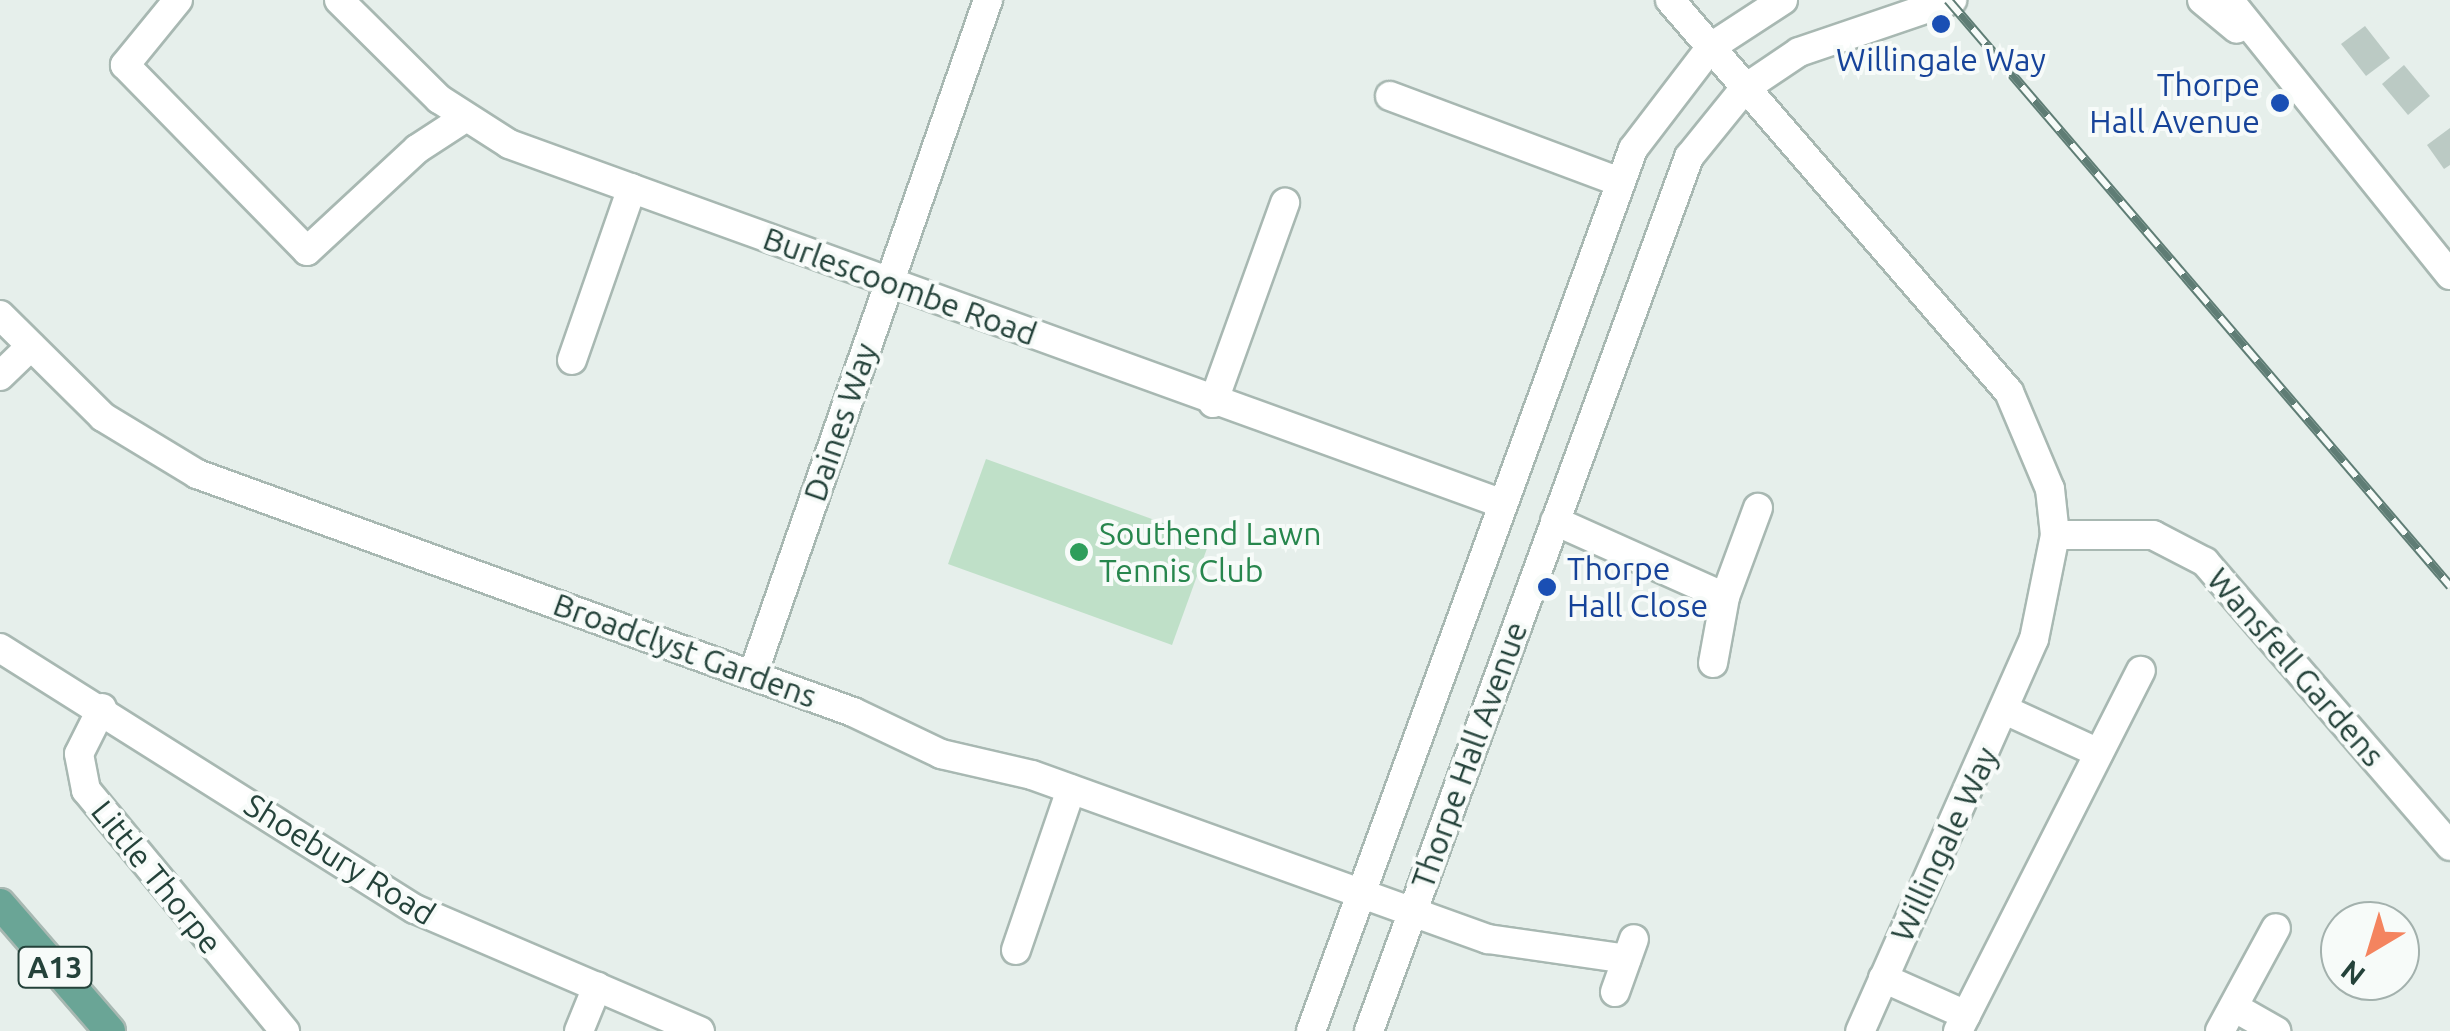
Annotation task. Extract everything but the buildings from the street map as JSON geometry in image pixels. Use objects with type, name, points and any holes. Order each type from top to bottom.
[{"type":"main road","name":"A13","points":[[0,904],[110,1031]]},
{"type":"street","points":[[178,0],[125,65],[301,248],[463,119]]},
{"type":"street","name":"Daines Way","points":[[753,674],[988,0]]},
{"type":"street","name":"Willingale Way","points":[[1670,0],[2009,392],[2050,489],[2056,535],[2042,609],[2005,710],[1860,1031]]},
{"type":"street","name":"Thorpe Hall Avenue","points":[[1311,1031],[1620,182],[1654,114],[1711,47],[1783,0]]},
{"type":"street","name":"Thorpe Hall Avenue","points":[[1369,1031],[1670,200],[1697,146],[1744,89],[1799,52],[1952,0]]},
{"type":"street","points":[[2202,0],[2260,50]]},
{"type":"street","points":[[2229,0],[2260,50],[2450,274]]},
{"type":"street","name":"Burlescoombe Road","points":[[356,6],[463,119],[632,188],[1213,403],[1503,504]]},
{"type":"street","points":[[1390,96],[1620,182]]},
{"type":"street","points":[[572,360],[632,188]]},
{"type":"street","points":[[1213,403],[1285,203]]},
{"type":"street","name":"Broadclyst Gardens","points":[[0,315],[125,434],[197,474],[753,674],[941,754],[1070,790],[1518,946],[1630,949],[1614,992]]},
{"type":"street","points":[[0,376],[31,346]]},
{"type":"street","points":[[1712,663],[1725,597],[1758,508]]},
{"type":"street","points":[[1554,521],[1725,597]]},
{"type":"street","name":"Wansfell Gardens","points":[[2056,535],[2152,535],[2205,562],[2450,846]]},
{"type":"street","name":"Shoebury Road","points":[[0,648],[102,708],[415,909],[700,1031]]},
{"type":"street","name":"Willingale Way","points":[[1883,978],[1962,1023],[2141,671]]},
{"type":"street","name":"Little Thorpe","points":[[102,708],[78,754],[86,790],[285,1031]]},
{"type":"street","name":"Willingale Way","points":[[2005,710],[2099,753]]},
{"type":"street","points":[[1016,950],[1070,790]]},
{"type":"street","points":[[2220,1031],[2239,1010],[2257,948],[2276,928]]},
{"type":"street","points":[[579,1031],[597,986]]},
{"type":"street","points":[[2239,1010],[2276,1031]]},
{"type":"green space","name":"Southend Lawn Tennis Club","points":[[986,459],[1210,540],[1172,645],[948,564]]},
{"type":"railway","points":[[1948,0],[2450,586]]},
{"type":"place","name":"Willingale Way","points":[[1941,24]]},
{"type":"place","name":"Thorpe Hall Avenue","points":[[2280,103]]},
{"type":"place","name":"Southend Lawn Tennis Club","points":[[1079,552]]},
{"type":"place","name":"Thorpe Hall Close","points":[[1547,587]]}]
